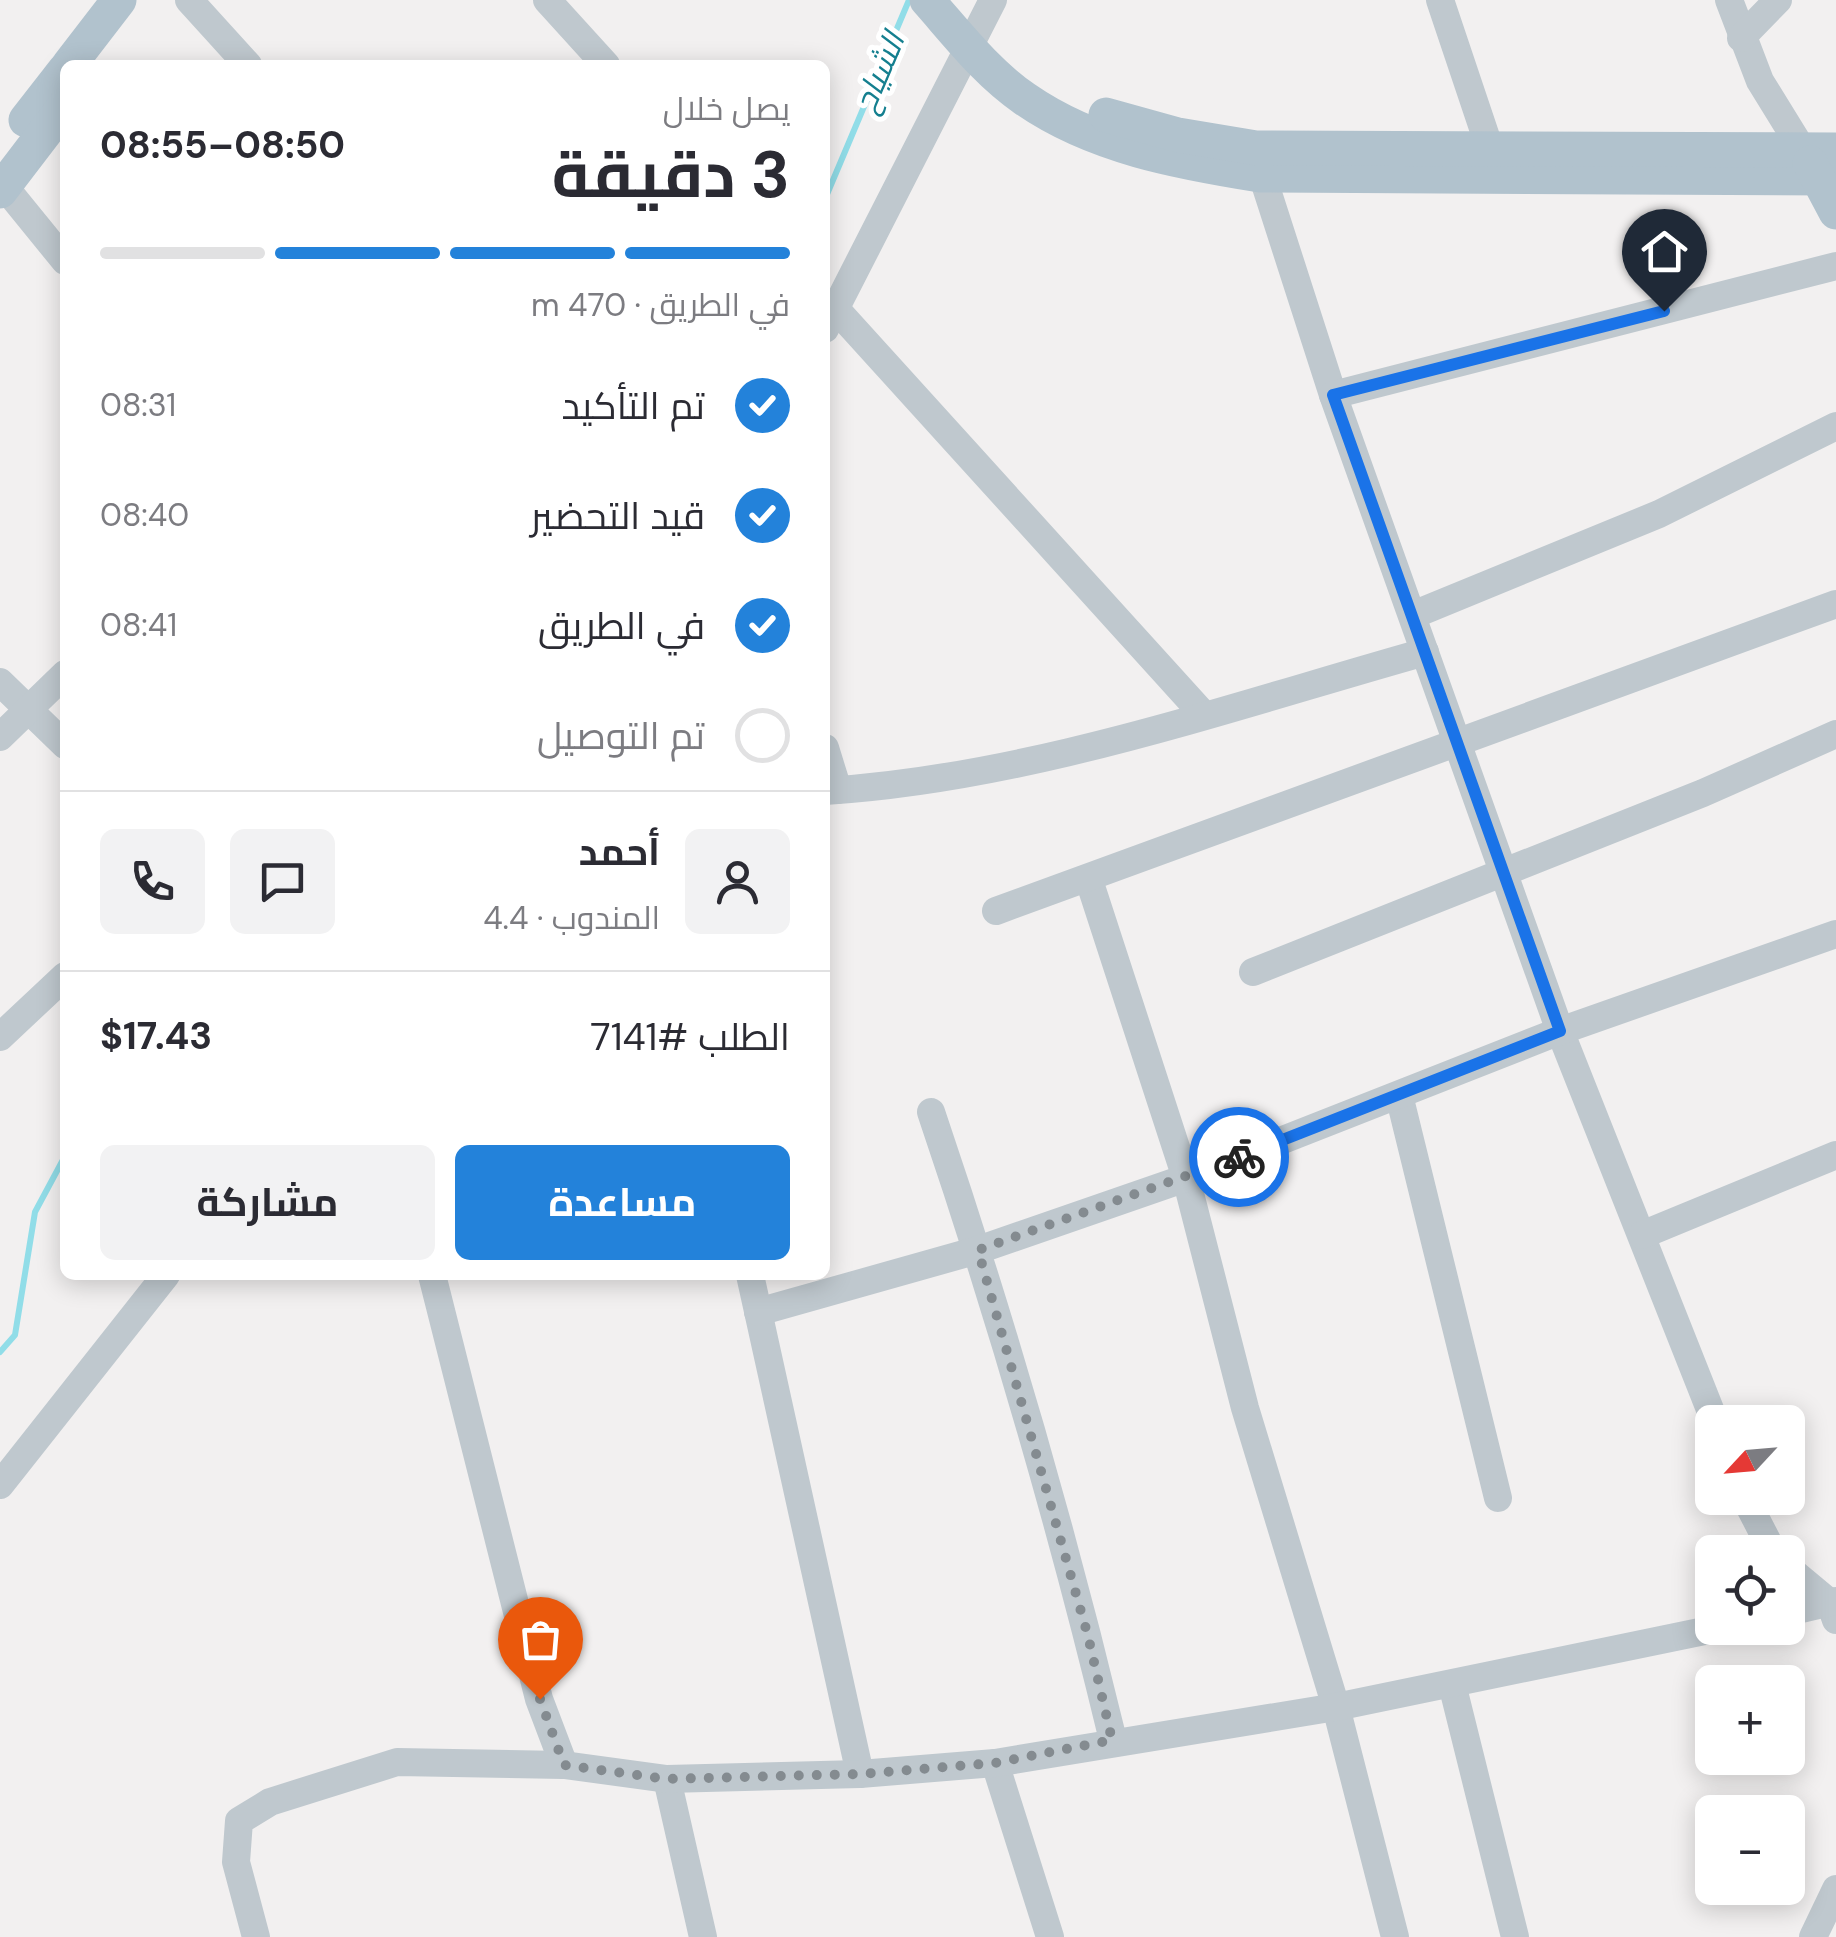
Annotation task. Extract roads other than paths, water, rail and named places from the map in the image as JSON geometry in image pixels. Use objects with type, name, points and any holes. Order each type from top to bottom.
[{"type":"main road","points":[[72,60],[119,0]]},
{"type":"main road","points":[[100,60],[144,0]]},
{"type":"main road","points":[[954,18],[1013,68],[1097,112],[1258,162],[1823,164]]},
{"type":"main road","points":[[1,177],[60,79]]},
{"type":"main road","points":[[1,177],[60,112]]},
{"type":"main road","points":[[1258,162],[1489,146],[1823,164]]},
{"type":"main road","points":[[1823,164],[1836,212]]},
{"type":"street","points":[[189,0],[243,60]]},
{"type":"street","points":[[547,0],[601,60]]},
{"type":"street","points":[[830,316],[954,18],[993,0]]},
{"type":"street","points":[[1440,0],[1489,146]]},
{"type":"street","points":[[1729,0],[1760,81],[1823,164]]},
{"type":"street","points":[[1741,38],[1778,0]]},
{"type":"street","points":[[1258,162],[1333,395],[1506,870],[1560,1031],[1708,1405]]},
{"type":"street","points":[[1,177],[60,254]]},
{"type":"street","points":[[1333,395],[1836,266]]},
{"type":"street","points":[[830,319],[1204,714]]},
{"type":"street","points":[[1413,615],[1659,514],[1836,426]]},
{"type":"street","points":[[996,911],[1836,604]]},
{"type":"street","points":[[832,791],[911,784],[986,770],[1425,652]]},
{"type":"street","points":[[0,737],[60,679]]},
{"type":"street","points":[[0,682],[60,740]]},
{"type":"street","points":[[1253,972],[1703,793],[1836,734]]},
{"type":"street","points":[[1089,880],[1186,1178],[1245,1408],[1336,1707],[1395,1937]]},
{"type":"street","points":[[758,1312],[978,1250],[1186,1178],[1560,1031],[1836,934]]},
{"type":"street","points":[[0,1037],[60,981]]},
{"type":"street","points":[[1399,1095],[1498,1498]]},
{"type":"street","points":[[931,1112],[978,1250],[1088,1636],[1112,1740]]},
{"type":"street","points":[[1642,1235],[1836,1155]]},
{"type":"street","points":[[0,1485],[162,1280]]},
{"type":"street","points":[[433,1280],[540,1699],[564,1765]]},
{"type":"street","points":[[751,1280],[860,1774]]},
{"type":"street","points":[[1805,1583],[1834,1608]]},
{"type":"street","points":[[1805,1611],[1834,1608]]},
{"type":"street","points":[[256,1937],[234,1836],[239,1821],[253,1808],[397,1762],[564,1765],[666,1779],[860,1774],[995,1763],[1112,1740],[1336,1707],[1695,1633]]},
{"type":"street","points":[[1452,1684],[1516,1937]]},
{"type":"street","points":[[995,1763],[1050,1937]]},
{"type":"street","points":[[666,1779],[702,1937]]},
{"type":"street","points":[[1813,1936],[1836,1889]]},
{"type":"waterway","name":"الشياح","points":[[830,187],[909,0]]},
{"type":"waterway","name":"الشياح","points":[[0,1352],[15,1335],[35,1212],[60,1165]]}]
